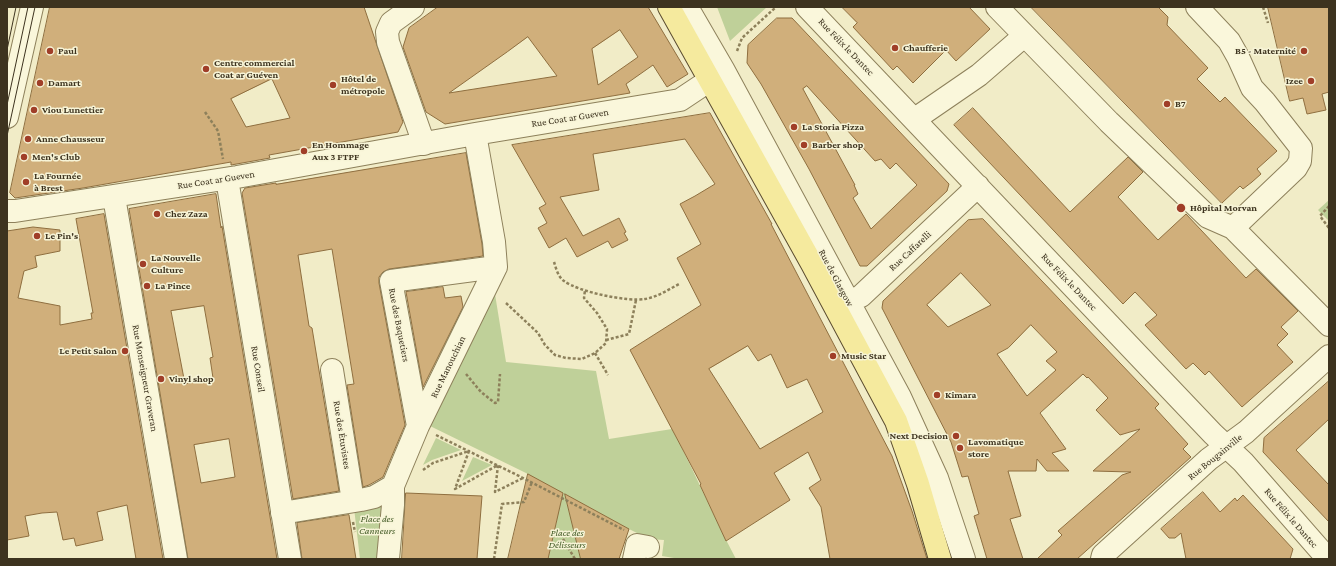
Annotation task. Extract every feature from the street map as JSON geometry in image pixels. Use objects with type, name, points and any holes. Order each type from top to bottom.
[{"type":"main road","name":"Rue de Glasgow","points":[[669,7],[710,80],[843,306],[896,422],[918,484],[940,559]]},
{"type":"street","points":[[7,116],[32,7]]},
{"type":"street","points":[[413,7],[391,23],[387,32],[388,42],[424,144]]},
{"type":"street","name":"Rue de Glasgow","points":[[687,7],[726,76],[843,306],[900,397],[937,478],[964,559]]},
{"type":"street","name":"Rue Félix le Dantec","points":[[807,7],[1213,434],[1227,446],[1328,559]]},
{"type":"street","points":[[997,7],[1109,122],[1208,217],[1233,228],[1329,324]]},
{"type":"street","points":[[1197,7],[1229,41],[1238,56],[1252,88],[1301,148],[1300,161],[1296,168],[1233,228]]},
{"type":"street","points":[[915,119],[979,75],[1024,36]]},
{"type":"street","name":"Rue Coat ar Gueven","points":[[7,211],[114,197],[227,179],[475,134],[680,100],[710,80]]},
{"type":"street","name":"Rue Manouchian","points":[[393,486],[425,429],[453,358],[496,267],[494,242],[475,134]]},
{"type":"street","name":"Rue Conseil","points":[[227,179],[290,559]]},
{"type":"street","name":"Rue Caffarelli","points":[[843,306],[868,290],[978,186]]},
{"type":"street","name":"Rue Monseigneur Graveran","points":[[114,197],[176,559]]},
{"type":"street","name":"Rue des Baquetiers","points":[[425,429],[391,281],[496,267]]},
{"type":"street","name":"Rue Bougainville","points":[[1102,559],[1103,555],[1209,459],[1246,432],[1329,356]]},
{"type":"street","name":"Rue des Étuvistes","points":[[332,370],[353,501]]},
{"type":"street","points":[[282,513],[374,497],[393,486]]},
{"type":"street","points":[[388,559],[393,505],[393,486]]},
{"type":"path","points":[[734,57],[742,38],[776,7]]},
{"type":"path","points":[[1263,7],[1268,23]]},
{"type":"path","points":[[205,112],[218,132],[227,179]]},
{"type":"path","points":[[1329,206],[1320,216],[1329,228]]},
{"type":"path","points":[[554,262],[559,275],[563,280],[590,292],[636,300],[647,299],[679,284]]},
{"type":"path","points":[[506,302],[538,333],[555,355],[566,358],[582,359],[595,353],[606,343],[607,329],[597,313],[584,298],[585,290]]},
{"type":"path","points":[[606,340],[629,334],[636,300]]},
{"type":"path","points":[[595,353],[608,375]]},
{"type":"path","points":[[453,358],[481,392],[495,403],[498,402],[500,374]]},
{"type":"path","points":[[425,429],[628,532]]},
{"type":"path","points":[[469,451],[455,489],[498,465]]},
{"type":"path","points":[[421,472],[433,463],[469,451]]},
{"type":"path","points":[[498,465],[495,492],[523,478]]},
{"type":"path","points":[[494,559],[502,504],[524,502],[532,482]]},
{"type":"path","points":[[563,539],[575,559]]},
{"type":"green space","points":[[717,7],[767,7],[730,41]]},
{"type":"green space","points":[[1329,200],[1329,221],[1318,210]]},
{"type":"green space","name":"Place des Délisseurs","points":[[494,288],[506,362],[596,371],[609,439],[672,429],[736,559],[680,559],[662,556],[664,540],[649,539],[629,529],[585,529],[579,550],[582,559],[548,559],[557,520],[519,508],[528,474],[430,426]]},
{"type":"green space","points":[[436,438],[461,450],[432,460],[423,465]]},
{"type":"green space","points":[[473,457],[492,465],[462,481]]},
{"type":"green space","name":"Place des Canneurs","points":[[398,497],[398,559],[360,559],[354,508]]},
{"type":"building","points":[[50,7],[364,7],[403,122],[398,132],[269,155],[270,158],[231,165],[231,162],[83,188],[15,198],[10,193]],"holes":[[[272,79],[290,118],[246,127],[231,99]]]},
{"type":"building","points":[[438,7],[648,7],[688,74],[667,87],[653,65],[626,84],[630,93],[445,124],[426,112],[403,47],[409,28]],"holes":[[[620,30],[638,57],[598,85],[592,49]],[[528,37],[557,76],[449,93],[507,52]]]},
{"type":"building","points":[[842,7],[969,7],[990,29],[956,61],[946,50],[913,83],[897,66],[893,70],[853,27],[857,23]]},
{"type":"building","name":"B7","points":[[1031,7],[1158,7],[1168,17],[1167,25],[1208,68],[1197,79],[1220,102],[1225,97],[1277,151],[1257,169],[1261,174],[1243,189],[1240,186],[1222,203]]},
{"type":"building","name":"B5 - Maternité","points":[[1268,7],[1329,7],[1329,92],[1322,94],[1326,110],[1307,114],[1303,98],[1290,101]]},
{"type":"building","points":[[777,18],[792,18],[949,184],[947,191],[867,266],[860,266],[809,169],[761,84],[747,63],[748,45]],"holes":[[[807,86],[875,161],[881,159],[890,169],[896,163],[917,185],[871,229],[853,198],[858,194],[855,185],[803,89]]]},
{"type":"building","points":[[973,108],[1070,212],[1128,157],[1143,172],[1118,197],[1158,240],[1186,214],[1246,278],[1256,269],[1298,311],[1281,327],[1288,334],[1277,345],[1293,362],[1242,407],[1209,371],[1205,375],[1193,363],[1186,369],[1145,325],[1157,315],[1135,292],[1123,304],[954,125]]},
{"type":"building","points":[[710,113],[772,224],[892,456],[912,511],[927,559],[830,559],[821,507],[809,488],[821,480],[808,452],[774,473],[790,500],[726,541],[700,485],[701,484],[630,350],[701,305],[677,258],[701,244],[680,204],[715,184],[685,139],[593,154],[599,190],[560,197],[583,236],[619,218],[628,240],[612,248],[608,241],[577,257],[566,238],[549,248],[538,228],[547,223],[539,208],[546,204],[512,145]],"holes":[[[748,346],[758,361],[771,354],[787,388],[807,379],[823,412],[760,449],[709,369]]]},
{"type":"building","points":[[466,153],[483,256],[389,269],[383,272],[379,277],[405,425],[383,477],[363,487],[347,385],[354,384],[332,249],[298,255],[309,326],[312,328],[339,491],[293,499],[242,193],[245,188]]},
{"type":"building","points":[[216,194],[277,559],[188,559],[129,209]],"holes":[[[204,306],[213,357],[210,358],[213,378],[185,384],[171,311]],[[229,439],[235,477],[201,483],[194,445]]]},
{"type":"building","points":[[104,214],[163,559],[136,559],[127,505],[97,512],[103,540],[76,546],[74,538],[63,540],[57,512],[25,516],[29,536],[7,540],[7,231],[33,227],[60,230],[60,251],[35,256],[37,267],[24,271],[18,298],[60,306],[60,325],[92,319],[91,313],[93,313],[76,219]]},
{"type":"building","points":[[983,219],[1159,404],[1155,408],[1188,444],[1183,449],[1191,457],[1077,559],[1037,559],[1062,535],[1058,531],[1122,475],[1131,472],[1093,471],[1140,429],[1120,435],[1096,410],[1108,398],[1088,377],[1087,378],[1083,374],[1040,413],[1066,449],[1052,453],[1069,471],[1047,471],[1037,459],[1036,471],[1008,471],[1021,516],[1010,519],[1023,559],[987,559],[974,516],[979,514],[968,476],[962,477],[951,442],[882,308],[883,301],[968,220]],"holes":[[[961,273],[991,305],[948,327],[927,305]],[[1031,325],[1057,352],[1046,361],[1056,370],[1027,396],[997,354],[1008,348]]]},
{"type":"building","points":[[443,287],[445,298],[461,296],[463,307],[423,387],[406,292]]},
{"type":"building","points":[[1329,381],[1329,419],[1296,450],[1329,485],[1329,522],[1263,452],[1264,438]]},
{"type":"building","points":[[528,474],[563,493],[548,559],[508,559]]},
{"type":"building","points":[[1203,492],[1220,512],[1235,498],[1237,501],[1243,495],[1293,549],[1290,559],[1186,559],[1181,533],[1175,538],[1169,538],[1161,529]]},
{"type":"building","points":[[406,493],[482,496],[477,559],[402,559]]},
{"type":"building","points":[[565,494],[629,529],[619,559],[581,559]]},
{"type":"building","points":[[349,515],[356,559],[302,559],[297,523]]},
{"type":"tram line","points":[[7,50],[16,7]]},
{"type":"tram line","points":[[7,105],[28,7]]},
{"type":"tram line","points":[[7,136],[35,7]]},
{"type":"place","name":"Chaufferie","points":[[895,48]]},
{"type":"place","name":"Paul","points":[[50,51]]},
{"type":"place","name":"B5 - Maternité","points":[[1304,51]]},
{"type":"place","name":"Centre commercial Coat ar Guéven","points":[[206,69]]},
{"type":"place","name":"Izee","points":[[1311,81]]},
{"type":"place","name":"Damart","points":[[40,83]]},
{"type":"place","name":"Hôtel de métropole","points":[[333,85]]},
{"type":"place","name":"B7","points":[[1167,104]]},
{"type":"place","name":"Viou Lunettier","points":[[34,110]]},
{"type":"place","name":"La Storia Pizza","points":[[794,127]]},
{"type":"place","name":"Anne Chausseur","points":[[28,139]]},
{"type":"place","name":"Barber shop","points":[[804,145]]},
{"type":"place","name":"En Hommage Aux 3 FTPF","points":[[304,151]]},
{"type":"place","name":"Men's Club","points":[[24,157]]},
{"type":"place","name":"La Fournée à Brest","points":[[26,182]]},
{"type":"place","name":"Hôpital Morvan","points":[[1181,208]]},
{"type":"place","name":"Chez Zaza","points":[[157,214]]},
{"type":"place","name":"Le Pin's","points":[[37,236]]},
{"type":"place","name":"La Nouvelle Culture","points":[[143,264]]},
{"type":"place","name":"La Pince","points":[[147,286]]},
{"type":"place","name":"Le Petit Salon","points":[[125,351]]},
{"type":"place","name":"Music Star","points":[[833,356]]},
{"type":"place","name":"Vinyl shop","points":[[161,379]]},
{"type":"place","name":"Kimara","points":[[937,395]]},
{"type":"place","name":"Next Decision","points":[[956,436]]},
{"type":"place","name":"Lavomatique store","points":[[960,448]]}]
